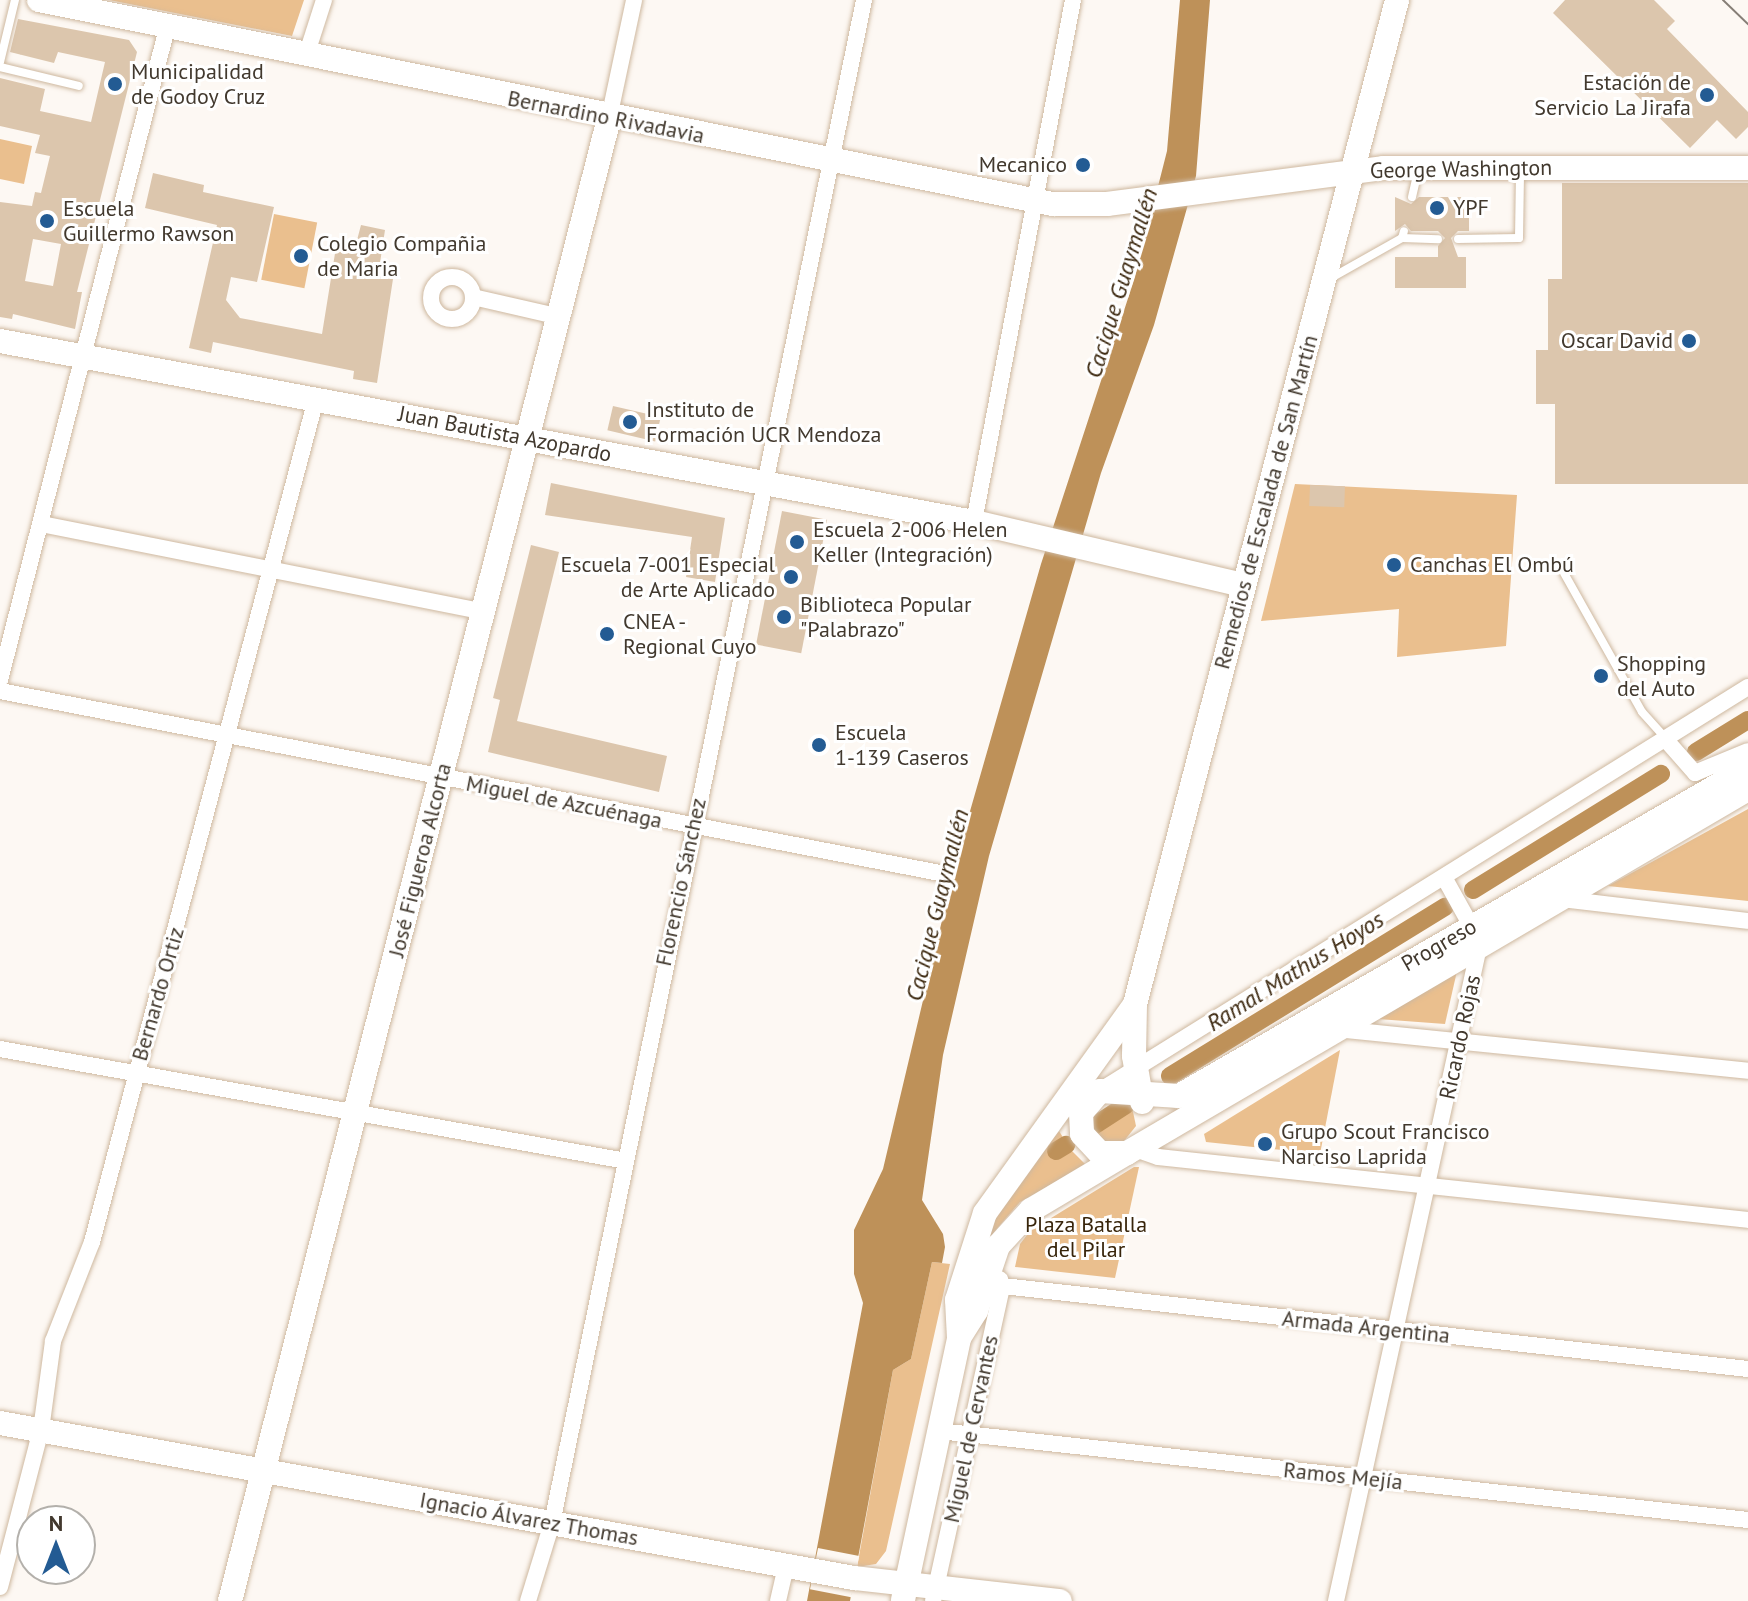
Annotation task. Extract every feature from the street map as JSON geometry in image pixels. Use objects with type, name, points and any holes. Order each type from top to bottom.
[{"type":"main road","name":"Bernardino Rivadavia","points":[[39,0],[1035,202],[1089,205],[1174,194]]},
{"type":"main road","name":"Remedios de Escalada de San Martín","points":[[1114,1089],[1397,0]]},
{"type":"main road","name":"José Figueroa Alcorta","points":[[230,1601],[609,118]]},
{"type":"main road","name":"George Washington","points":[[1174,194],[1418,167],[1748,168]]},
{"type":"main road","name":"Juan Bautista Azopardo","points":[[0,341],[974,522],[1081,544],[1243,585]]},
{"type":"main road","name":"Progreso","points":[[1114,1089],[1179,1096],[1748,768]]},
{"type":"main road","name":"Progreso","points":[[1134,1149],[1335,1029],[1474,928],[1560,899],[1748,789]]},
{"type":"main road","name":"Remedios de Escalada de San Martín","points":[[996,1194],[1026,1152],[1114,1089],[1134,1037],[1135,1004]]},
{"type":"main road","points":[[1114,1089],[1148,1118],[1134,1149],[1108,1156],[1086,1142],[1080,1123],[1114,1089]]},
{"type":"main road","points":[[1026,1152],[1114,1089]]},
{"type":"main road","name":"Miguel de Cervantes","points":[[959,1338],[993,1285],[993,1258],[1018,1220],[1134,1149]]},
{"type":"main road","name":"Miguel de Cervantes","points":[[904,1593],[959,1338],[957,1300],[967,1260],[996,1194]]},
{"type":"main road","name":"Ignacio Álvarez Thomas","points":[[0,1423],[854,1578],[904,1593],[1060,1601]]},
{"type":"street","points":[[306,56],[324,0]]},
{"type":"street","points":[[609,118],[634,0]]},
{"type":"street","name":"Florencio Sánchez","points":[[528,1601],[552,1523],[864,0]]},
{"type":"street","points":[[974,522],[1073,0]]},
{"type":"street","points":[[0,680],[167,28]]},
{"type":"street","points":[[473,297],[560,317]]},
{"type":"street","name":"Bernardo Ortiz","points":[[0,1587],[41,1430],[53,1341],[88,1258],[230,737],[316,399]]},
{"type":"street","points":[[41,524],[484,612]]},
{"type":"street","points":[[1114,1089],[1178,1045],[1444,877],[1671,745],[1748,687]]},
{"type":"street","name":"Miguel de Azcuénaga","points":[[0,691],[693,828],[940,873]]},
{"type":"street","points":[[1671,745],[1688,770],[1703,773],[1748,751]]},
{"type":"street","points":[[1444,877],[1474,928]]},
{"type":"street","points":[[1560,899],[1748,921]]},
{"type":"street","name":"Ricardo Rojas","points":[[1336,1601],[1459,1041],[1474,928]]},
{"type":"street","points":[[1335,1029],[1748,1071]]},
{"type":"street","points":[[1134,1037],[1150,1049],[1178,1045]]},
{"type":"street","points":[[0,1049],[626,1161]]},
{"type":"street","points":[[1134,1149],[1158,1157],[1748,1220]]},
{"type":"street","name":"Armada Argentina","points":[[993,1285],[1748,1369]]},
{"type":"street","name":"Miguel de Cervantes","points":[[934,1594],[969,1435],[993,1285]]},
{"type":"street","name":"Ramos Mejía","points":[[939,1431],[1748,1520]]},
{"type":"street","points":[[778,1601],[786,1566]]},
{"type":"lane","points":[[15,0],[0,65],[79,86]]},
{"type":"lane","points":[[1412,197],[1418,167]]},
{"type":"lane","points":[[1458,239],[1519,238],[1520,168]]},
{"type":"lane","points":[[1324,282],[1403,234],[1438,239]]},
{"type":"lane","points":[[1564,573],[1642,712],[1671,745]]},
{"type":"green space","points":[[109,0],[304,0],[292,36]]},
{"type":"green space","points":[[0,139],[32,146],[24,184],[0,179]]},
{"type":"green space","points":[[274,214],[317,222],[304,288],[261,280]]},
{"type":"green space","name":"Canchas El Ombú","points":[[1295,484],[1517,495],[1506,646],[1397,657],[1399,609],[1261,621]]},
{"type":"green space","points":[[1748,809],[1748,901],[1608,886]]},
{"type":"green space","points":[[1457,971],[1445,1024],[1378,1019]]},
{"type":"green space","points":[[1340,1050],[1320,1154],[1206,1142],[1204,1134]]},
{"type":"green space","points":[[1132,1107],[1136,1126],[1124,1141],[1104,1143],[1092,1133]]},
{"type":"green space","points":[[1059,1131],[1064,1139],[1053,1148],[1060,1154],[1069,1148],[1086,1165],[1020,1202],[987,1240],[987,1227]]},
{"type":"green space","name":"Plaza Batalla del Pilar","points":[[1134,1167],[1139,1167],[1115,1278],[1015,1267],[1020,1244],[1030,1231]]},
{"type":"green space","points":[[932,1262],[950,1264],[886,1551],[876,1564],[857,1567],[893,1370],[911,1359]]},
{"type":"shaded area","points":[[1180,0],[1210,0],[1196,176],[1154,325],[1101,473],[989,856],[943,1055],[922,1200],[943,1234],[945,1247],[942,1263],[932,1262],[911,1359],[893,1370],[850,1601],[807,1601],[863,1303],[854,1274],[854,1230],[883,1169],[958,853],[1041,564],[1135,277],[1167,151]]},
{"type":"pier","points":[[818,1548],[859,1556],[851,1597],[810,1589]]},
{"type":"building","points":[[1565,0],[1654,0],[1675,21],[1667,29],[1748,112],[1748,127],[1736,139],[1717,120],[1690,148],[1553,13]]},
{"type":"building","points":[[18,19],[129,40],[137,52],[77,292],[82,292],[75,329],[13,314],[12,319],[0,317],[0,202],[32,206],[35,192],[41,193],[50,156],[35,153],[40,135],[0,126],[0,78],[45,89],[40,111],[91,122],[105,62],[58,52],[54,63],[10,52]],"holes":[[[33,239],[61,244],[53,286],[25,281]]]},
{"type":"building","points":[[153,173],[204,185],[203,192],[274,207],[257,282],[231,277],[226,300],[240,318],[322,334],[337,241],[356,244],[361,225],[385,230],[378,276],[393,279],[377,383],[353,379],[354,371],[213,342],[211,353],[189,348],[217,225],[145,208]]},
{"type":"building","points":[[1562,183],[1748,183],[1748,484],[1555,484],[1555,404],[1536,404],[1536,350],[1548,350],[1548,279],[1562,279]]},
{"type":"building","points":[[1395,197],[1411,204],[1419,197],[1469,197],[1469,231],[1458,231],[1451,238],[1458,257],[1466,257],[1466,288],[1395,288],[1395,257],[1438,257],[1438,246],[1445,238],[1438,231],[1411,231],[1405,224],[1395,231]]},
{"type":"building","points":[[613,406],[661,417],[655,441],[607,430]]},
{"type":"building","points":[[551,483],[725,518],[715,582],[686,577],[692,537],[545,515]]},
{"type":"building","points":[[1310,485],[1345,486],[1344,507],[1309,506]]},
{"type":"building","points":[[782,511],[827,520],[801,653],[756,645]]},
{"type":"building","points":[[531,545],[559,552],[517,721],[667,756],[659,792],[488,752],[500,700],[493,698]]},
{"type":"waterway","name":"Ramal Mathus Hoyos","points":[[1696,752],[1748,720]]},
{"type":"waterway","name":"Ramal Mathus Hoyos","points":[[1473,890],[1661,774]]},
{"type":"waterway","name":"Ramal Mathus Hoyos","points":[[1170,1076],[1445,907]]},
{"type":"waterway","name":"Ramal Mathus Hoyos","points":[[1092,1127],[1126,1105]]},
{"type":"waterway","name":"Ramal Mathus Hoyos","points":[[1056,1151],[1066,1145]]},
{"type":"tram line","points":[[1723,0],[1748,24]]},
{"type":"place","name":"Municipalidad de Godoy Cruz","points":[[115,84]]},
{"type":"place","name":"Estación de Servicio La Jirafa","points":[[1707,95]]},
{"type":"place","name":"Mecanico","points":[[1083,165]]},
{"type":"place","name":"YPF","points":[[1437,208]]},
{"type":"place","name":"Escuela Guillermo Rawson","points":[[47,221]]},
{"type":"place","name":"Colegio Compañia de Maria","points":[[301,256]]},
{"type":"place","name":"Oscar David","points":[[1689,341]]},
{"type":"place","name":"Instituto de Formación UCR Mendoza","points":[[630,422]]},
{"type":"place","name":"Escuela 2-006 Helen Keller (Integración)","points":[[797,542]]},
{"type":"place","name":"Canchas El Ombú","points":[[1394,565]]},
{"type":"place","name":"Escuela 7-001 Especial de Arte Aplicado","points":[[791,577]]},
{"type":"place","name":"Biblioteca Popular \"Palabrazo\"","points":[[784,617]]},
{"type":"place","name":"CNEA - Regional Cuyo","points":[[607,634]]},
{"type":"place","name":"Shopping del Auto","points":[[1601,676]]},
{"type":"place","name":"Escuela 1-139 Caseros","points":[[819,745]]},
{"type":"place","name":"Grupo Scout Francisco Narciso Laprida","points":[[1265,1144]]},
{"type":"water label","name":"Cacique Guaymallén","points":[[1121,283]]},
{"type":"water label","name":"Cacique Guaymallén","points":[[937,905]]}]
